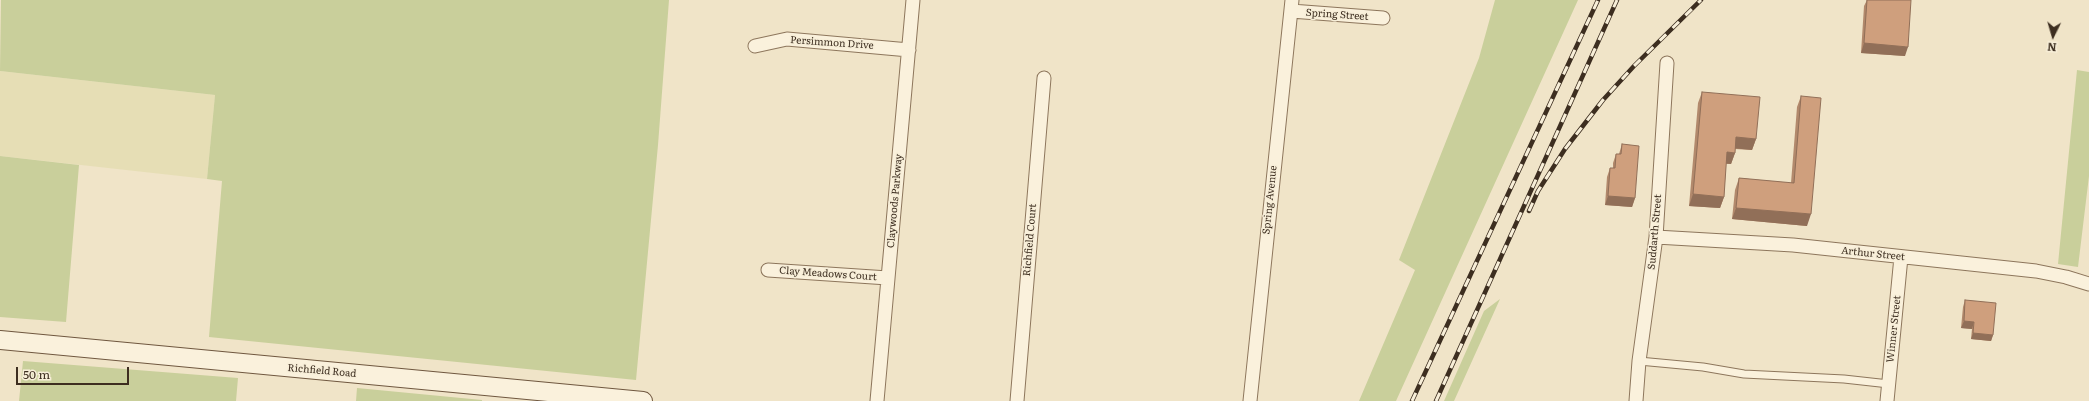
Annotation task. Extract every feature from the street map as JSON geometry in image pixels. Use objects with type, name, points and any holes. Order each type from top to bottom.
[{"type":"street","name":"Claywoods Parkway","points":[[877,401],[914,0]]},
{"type":"street","name":"Spring Street","points":[[1291,6],[1383,18]]},
{"type":"street","name":"Spring Avenue","points":[[1250,401],[1291,6]]},
{"type":"street","name":"Persimmon Drive","points":[[755,46],[787,39],[909,50]]},
{"type":"street","name":"Suddarth Street","points":[[1636,401],[1639,361],[1656,237],[1667,63]]},
{"type":"street","name":"Richfield Court","points":[[1017,401],[1044,78]]},
{"type":"street","name":"Arthur Street","points":[[1656,237],[1793,245],[2036,271],[2066,277],[2089,284]]},
{"type":"street","name":"Winner Street","points":[[1887,401],[1901,257]]},
{"type":"street","name":"Clay Meadows Court","points":[[768,270],[888,278]]},
{"type":"street","name":"Richfield Road","points":[[0,340],[643,401]]},
{"type":"lane","points":[[1639,361],[1703,367],[1744,374],[1844,379],[1889,384]]},
{"type":"shaded area","points":[[0,71],[215,95],[207,179],[0,156]]},
{"type":"green space","points":[[1,0],[669,0],[658,145],[636,380],[209,337],[222,181],[207,179],[215,95],[0,71]]},
{"type":"green space","points":[[1495,0],[1578,0],[1396,401],[1359,401],[1415,270],[1399,260],[1479,58]]},
{"type":"green space","points":[[2077,70],[2089,72],[2089,176],[2078,267],[2058,264]]},
{"type":"green space","points":[[0,156],[79,165],[66,322],[0,317]]},
{"type":"green space","points":[[1500,299],[1454,401],[1444,401],[1484,311]]},
{"type":"green space","points":[[23,361],[238,378],[236,401],[19,401]]},
{"type":"green space","points":[[357,388],[482,400],[482,401],[356,401]]},
{"type":"building","points":[[1867,0],[1911,0],[1908,47],[1864,43]]},
{"type":"building","points":[[1702,92],[1760,97],[1756,139],[1736,137],[1735,153],[1727,152],[1724,197],[1693,194]]},
{"type":"building","points":[[1801,96],[1821,98],[1811,214],[1736,208],[1739,178],[1794,183]]},
{"type":"building","points":[[1622,144],[1639,146],[1635,198],[1608,196],[1610,168],[1615,168],[1616,154],[1621,154]]},
{"type":"building","points":[[1965,300],[1996,303],[1993,335],[1973,333],[1974,322],[1964,321]]},
{"type":"railway","points":[[1412,401],[1598,0]]},
{"type":"railway","points":[[1436,401],[1617,0]]},
{"type":"railway","points":[[1529,211],[1538,191],[1565,149],[1603,100],[1634,66],[1701,0]]}]
